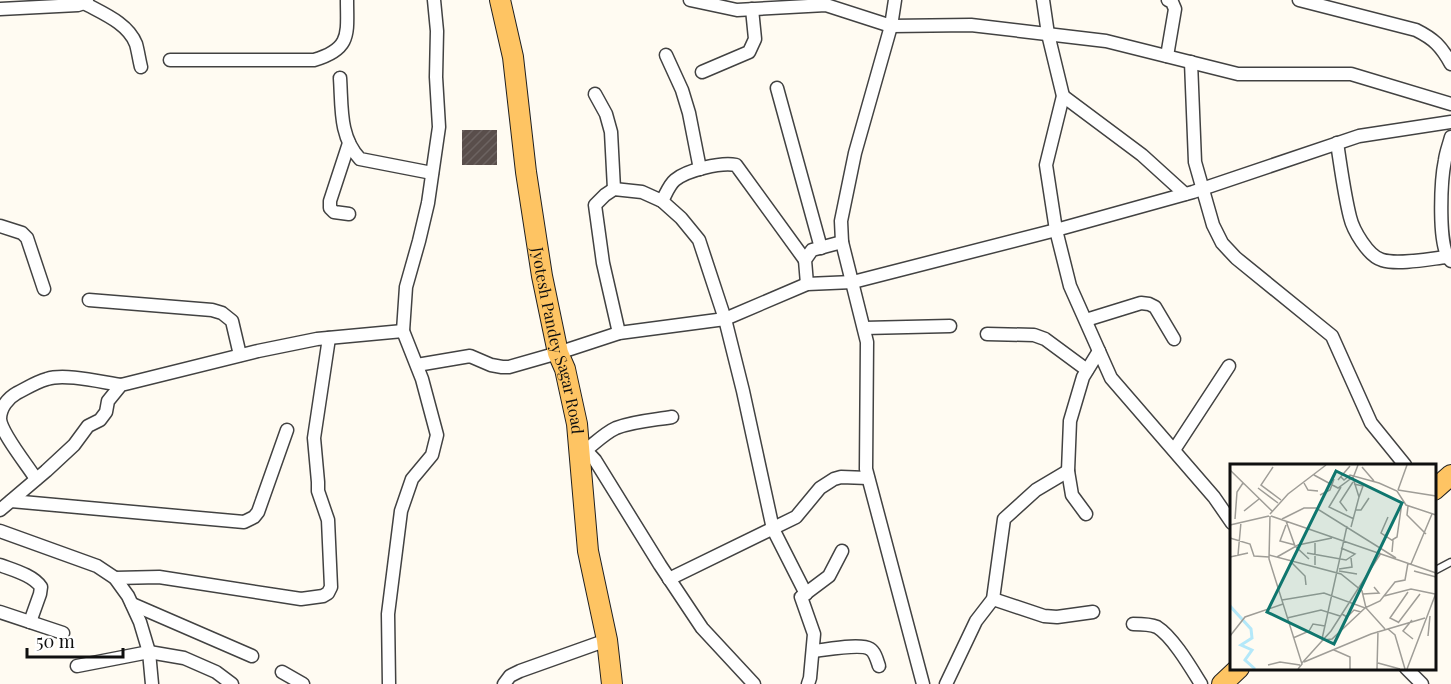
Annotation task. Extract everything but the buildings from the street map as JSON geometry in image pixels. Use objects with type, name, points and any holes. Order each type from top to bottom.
[{"type":"main road","name":"Jyotesh Pandey Sagar Road","points":[[500,0],[513,57],[526,172],[542,276],[558,353],[565,369],[582,446],[588,551],[607,640],[612,684]]},
{"type":"main road","points":[[1436,488],[1451,475]]},
{"type":"main road","points":[[1222,684],[1238,669]]},
{"type":"street","points":[[170,60],[314,60],[324,57],[334,52],[347,35],[347,0]]},
{"type":"street","points":[[389,684],[388,614],[401,511],[412,478],[432,455],[437,435],[422,379],[403,331],[406,286],[428,203],[439,127],[434,0]]},
{"type":"street","points":[[690,0],[737,10],[845,6],[891,26],[971,25],[1106,41],[1238,74],[1351,74],[1451,104]]},
{"type":"street","points":[[895,0],[891,26],[855,153],[841,221],[842,242],[867,342],[866,469],[923,684]]},
{"type":"street","points":[[1043,0],[1048,34],[1063,96],[1046,165],[1056,230],[1070,286],[1111,378],[1214,497],[1230,519]]},
{"type":"street","points":[[1299,0],[1416,30],[1431,38],[1443,49],[1451,64]]},
{"type":"street","points":[[0,9],[78,5],[86,2],[128,30],[136,42],[141,67]]},
{"type":"street","points":[[1167,56],[1175,3]]},
{"type":"street","points":[[702,72],[749,52],[754,39],[752,9]]},
{"type":"street","points":[[666,56],[682,90],[689,113],[700,169]]},
{"type":"street","points":[[1191,62],[1195,162],[1213,225],[1222,243],[1236,258],[1332,336],[1371,423],[1404,464]]},
{"type":"street","points":[[340,78],[343,129],[360,159],[432,173]]},
{"type":"street","points":[[777,88],[821,248]]},
{"type":"street","points":[[596,93],[611,132],[614,189]]},
{"type":"street","points":[[1063,96],[1142,156],[1185,194]]},
{"type":"street","points":[[417,365],[470,356],[491,365],[509,367],[619,333],[725,319],[807,284],[853,282],[1185,194],[1359,136],[1451,122]]},
{"type":"street","points":[[1337,143],[1351,219],[1364,245],[1373,256],[1378,260],[1390,262],[1449,259],[1444,246],[1441,195],[1445,161],[1451,137]]},
{"type":"street","points":[[349,143],[330,201],[330,208],[334,212],[349,214]]},
{"type":"street","points":[[663,201],[673,181],[683,175],[723,164],[735,165],[805,260],[807,284]]},
{"type":"street","points":[[619,333],[603,263],[595,205],[614,189],[642,192],[663,201],[699,240],[725,319],[743,391],[772,529],[806,594]]},
{"type":"street","points":[[0,226],[22,233],[27,238],[44,289]]},
{"type":"street","points":[[805,260],[812,250],[842,242]]},
{"type":"street","points":[[89,300],[212,310],[222,313],[232,321],[240,355]]},
{"type":"street","points":[[1086,320],[1141,303],[1149,304],[1155,307],[1174,339]]},
{"type":"street","points":[[864,328],[950,326]]},
{"type":"street","points":[[36,479],[5,432],[0,420],[2,408],[11,396],[48,378],[61,377],[121,385],[240,355],[317,339],[403,331]]},
{"type":"street","points":[[987,334],[1034,335],[1045,339],[1087,370]]},
{"type":"street","points":[[115,578],[159,577],[302,599],[328,593],[332,587],[328,520],[318,491],[314,438],[329,338]]},
{"type":"street","points":[[1086,514],[1072,495],[1068,471],[1070,421],[1083,377],[1099,351]]},
{"type":"street","points":[[1174,450],[1229,366]]},
{"type":"street","points":[[0,510],[74,445],[88,426],[100,420],[106,412],[108,401],[121,385]]},
{"type":"street","points":[[672,417],[637,422],[617,428],[582,446],[595,460],[702,628],[754,684]]},
{"type":"street","points":[[11,501],[244,522],[258,512],[287,430]]},
{"type":"street","points":[[946,684],[976,621],[993,599],[1004,519],[1036,490],[1068,471]]},
{"type":"street","points":[[669,579],[796,517],[820,488],[834,479],[868,477]]},
{"type":"street","points":[[0,531],[97,566],[115,578],[128,596],[140,622],[149,652],[152,684]]},
{"type":"street","points":[[808,684],[814,634],[801,597],[829,576],[842,550]]},
{"type":"street","points":[[0,565],[29,577],[41,587],[30,622]]},
{"type":"street","points":[[993,599],[1044,616],[1057,617],[1093,612]]},
{"type":"street","points":[[132,604],[252,656]]},
{"type":"street","points":[[0,612],[63,633]]},
{"type":"street","points":[[1133,624],[1155,626],[1167,636],[1201,684]]},
{"type":"street","points":[[504,684],[510,676],[520,671],[607,640]]},
{"type":"street","points":[[813,651],[860,646],[873,652],[879,666]]},
{"type":"street","points":[[77,666],[149,652],[184,658],[216,672],[232,684]]},
{"type":"street","points":[[1407,669],[1422,684]]},
{"type":"street","points":[[282,672],[303,684]]},
{"type":"lane","points":[[1436,570],[1450,563]]}]
